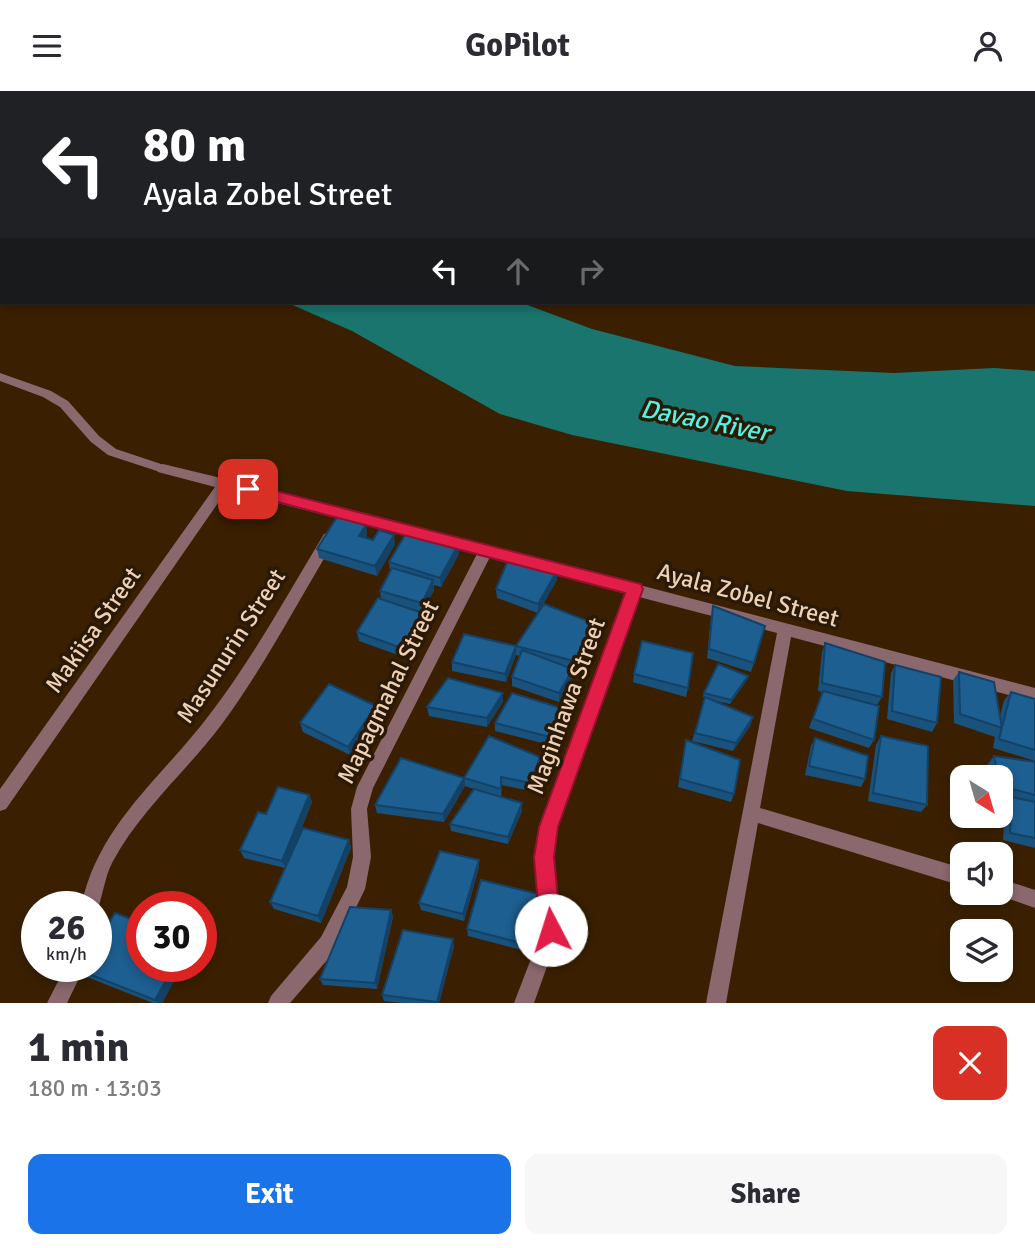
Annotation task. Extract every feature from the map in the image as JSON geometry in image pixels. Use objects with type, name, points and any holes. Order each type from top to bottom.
[{"type":"street","name":"Ayala Zobel Street","points":[[163,469],[344,513],[1035,695]]},
{"type":"street","name":"Makiisa Street","points":[[0,803],[224,484]]},
{"type":"street","name":"Masunurin Street","points":[[93,891],[97,874],[138,809],[218,717],[344,513]]},
{"type":"street","name":"Mapagmahal Street","points":[[278,1003],[328,944],[356,889],[362,857],[359,809],[365,787],[486,550]]},
{"type":"street","name":"Maginhawa Street","points":[[524,1003],[551,930],[544,857],[548,827],[635,589]]},
{"type":"street","points":[[716,1003],[785,628]]},
{"type":"street","points":[[751,813],[950,873]]},
{"type":"street","points":[[1013,892],[1035,899]]},
{"type":"street","points":[[57,1003],[68,982]]},
{"type":"lane","points":[[0,377],[47,394],[64,404],[95,439],[112,452],[163,469]]},
{"type":"water","name":"Davao River","points":[[293,305],[527,305],[592,329],[735,366],[894,373],[994,368],[1035,371],[1035,506],[847,491],[572,435],[500,414],[352,331]]},
{"type":"building","points":[[337,517],[366,525],[359,536],[373,540],[379,530],[394,535],[375,566],[317,549]]},
{"type":"building","points":[[408,530],[458,545],[440,578],[389,562]]},
{"type":"building","points":[[508,560],[557,571],[538,604],[496,589]]},
{"type":"building","points":[[392,568],[433,580],[422,603],[380,591]]},
{"type":"building","points":[[378,598],[428,615],[407,650],[357,632]]},
{"type":"building","points":[[544,604],[598,625],[582,663],[516,646]]},
{"type":"building","points":[[713,606],[765,626],[754,663],[709,649]]},
{"type":"building","points":[[464,634],[516,646],[505,674],[452,662]]},
{"type":"building","points":[[642,641],[693,653],[688,688],[634,674]]},
{"type":"building","points":[[825,643],[885,662],[882,697],[822,683]]},
{"type":"building","points":[[522,650],[573,669],[559,693],[512,677]]},
{"type":"building","points":[[718,664],[748,676],[731,700],[704,693]]},
{"type":"building","points":[[895,665],[941,677],[937,723],[892,711]]},
{"type":"building","points":[[959,672],[994,682],[1002,728],[960,714]]},
{"type":"building","points":[[448,678],[503,693],[487,718],[427,707]]},
{"type":"building","points":[[329,684],[376,706],[348,747],[300,723]]},
{"type":"building","points":[[823,691],[879,706],[874,740],[813,719]]},
{"type":"building","points":[[1011,692],[1035,699],[1035,750],[999,739]]},
{"type":"building","points":[[512,693],[561,708],[550,737],[495,723]]},
{"type":"building","points":[[705,697],[753,717],[736,743],[695,733]]},
{"type":"building","points":[[489,736],[540,757],[530,783],[501,777],[501,789],[464,778]]},
{"type":"building","points":[[881,736],[928,746],[927,805],[873,793]]},
{"type":"building","points":[[815,738],[868,756],[865,779],[809,766]]},
{"type":"building","points":[[686,740],[740,760],[734,794],[680,779]]},
{"type":"building","points":[[994,756],[1035,762],[1035,795],[1013,789],[1013,765],[996,765]]},
{"type":"building","points":[[401,758],[464,778],[443,814],[375,805]]},
{"type":"building","points":[[278,787],[309,795],[282,861],[240,850],[258,812],[266,814]]},
{"type":"building","points":[[474,789],[522,803],[508,837],[450,824]]},
{"type":"building","points":[[1013,797],[1035,802],[1035,838],[1010,833],[1010,828],[1013,828]]},
{"type":"building","points":[[303,828],[349,840],[318,916],[270,902]]},
{"type":"building","points":[[440,851],[479,860],[463,914],[419,903]]},
{"type":"building","points":[[481,880],[538,894],[526,944],[467,929]]},
{"type":"building","points":[[350,907],[391,910],[375,983],[320,979]]},
{"type":"building","points":[[115,913],[126,917],[126,982],[165,982],[155,1000],[109,982],[112,982],[112,918]]},
{"type":"building","points":[[403,930],[453,939],[437,1002],[382,995]]},
{"type":"route","points":[[248,489],[635,589],[548,827],[544,857],[551,930]]}]
